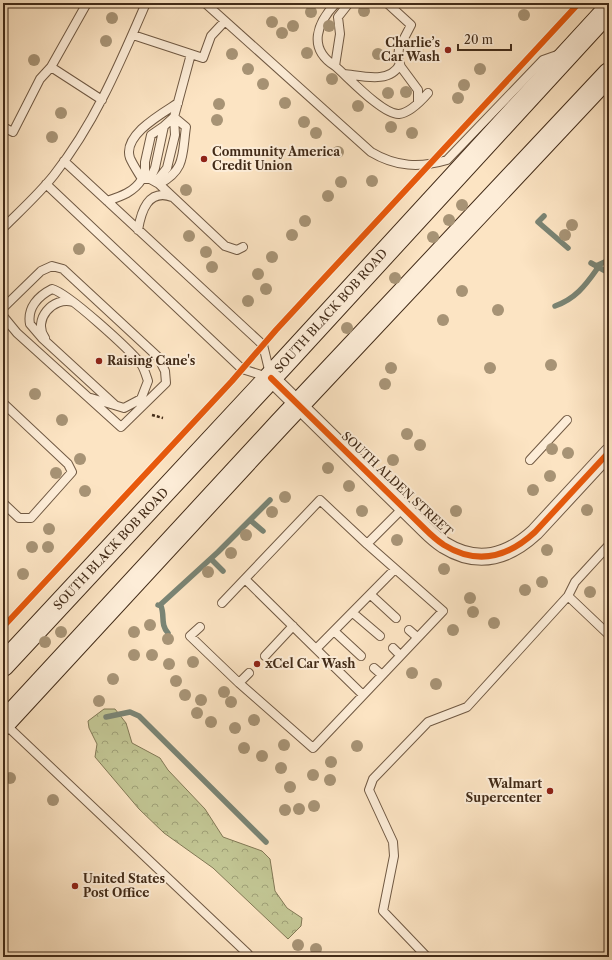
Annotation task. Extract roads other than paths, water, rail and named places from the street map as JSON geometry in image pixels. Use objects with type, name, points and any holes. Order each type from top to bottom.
[{"type":"main road","name":"SOUTH BLACK BOB ROAD","points":[[3,665],[271,378],[609,9]]},
{"type":"main road","points":[[3,723],[299,404],[609,74]]},
{"type":"street","name":"SOUTH ALDEN STREET","points":[[271,378],[403,508],[444,545],[467,555],[490,557],[507,552],[522,543],[535,532],[609,452]]},
{"type":"lane","points":[[3,127],[13,132],[40,79],[51,67],[87,3]]},
{"type":"lane","points":[[3,228],[46,184],[64,161],[102,100],[118,70],[146,3]]},
{"type":"lane","points":[[205,3],[371,152],[385,160],[399,164],[430,165],[447,160],[543,60],[570,50]]},
{"type":"lane","points":[[336,3],[324,16],[317,34],[319,48],[330,63],[385,111],[398,114],[408,111],[428,93]]},
{"type":"lane","points":[[335,66],[340,34],[338,17],[349,3]]},
{"type":"lane","points":[[387,3],[411,25],[399,48],[400,64],[418,90],[418,103]]},
{"type":"lane","points":[[133,35],[203,58],[211,36],[225,21]]},
{"type":"lane","points":[[107,201],[126,194],[150,181],[167,168],[175,135],[174,117],[191,54]]},
{"type":"lane","points":[[344,74],[376,78],[389,74],[397,69],[400,64]]},
{"type":"lane","points":[[51,67],[102,100]]},
{"type":"lane","points":[[178,103],[139,130],[132,140],[130,156],[150,181],[173,198],[224,246],[237,250],[243,247]]},
{"type":"lane","points":[[150,181],[155,168],[164,126],[174,117]]},
{"type":"lane","points":[[150,181],[171,178],[180,167],[186,127],[174,117]]},
{"type":"lane","points":[[46,184],[242,370],[271,378],[263,345],[64,161]]},
{"type":"lane","points":[[138,230],[141,213],[152,198],[158,195],[173,198]]},
{"type":"lane","points":[[3,308],[41,271],[52,266],[63,269],[158,357],[165,371],[166,383],[121,427],[17,333],[3,316]]},
{"type":"lane","points":[[88,398],[114,406],[124,408],[141,399],[148,381],[142,365],[76,303],[58,290],[52,289],[41,296],[30,310],[30,324],[114,406]]},
{"type":"lane","points":[[55,350],[41,332],[41,319],[57,302],[65,300],[76,303]]},
{"type":"lane","points":[[3,403],[68,464],[72,472],[30,518],[19,518],[3,503]]},
{"type":"lane","points":[[530,460],[567,420]]},
{"type":"lane","points":[[200,627],[190,636],[239,683],[313,748],[443,611],[320,500],[222,602]]},
{"type":"lane","points":[[367,544],[403,508]]},
{"type":"lane","points":[[427,957],[383,911],[394,856],[393,842],[369,790],[373,779],[428,722],[467,707],[568,596],[576,582],[609,545]]},
{"type":"lane","points":[[316,649],[395,569]]},
{"type":"lane","points":[[245,579],[363,694]]},
{"type":"lane","points":[[371,595],[396,618]]},
{"type":"lane","points":[[568,596],[609,635]]},
{"type":"lane","points":[[353,613],[380,636]]},
{"type":"lane","points":[[264,656],[293,626]]},
{"type":"lane","points":[[409,630],[417,637]]},
{"type":"lane","points":[[334,631],[361,656]]},
{"type":"lane","points":[[393,648],[400,655]]},
{"type":"lane","points":[[374,668],[382,675]]},
{"type":"lane","points":[[239,683],[249,672]]},
{"type":"lane","points":[[3,723],[248,954],[245,957]]},
{"type":"waterway","points":[[544,216],[538,222],[568,248]]},
{"type":"waterway","points":[[555,306],[574,296],[593,275],[597,269],[596,266],[609,260]]},
{"type":"waterway","points":[[591,263],[609,273]]},
{"type":"waterway","points":[[160,605],[218,552],[270,500]]},
{"type":"waterway","points":[[250,520],[263,531]]},
{"type":"waterway","points":[[211,559],[223,571]]},
{"type":"waterway","points":[[158,605],[161,606],[163,623],[168,633]]},
{"type":"waterway","points":[[106,717],[130,712],[139,716],[266,842]]},
{"type":"place","name":"Charlie’s Car Wash","points":[[448,50]]},
{"type":"place","name":"Community America Credit Union","points":[[204,159]]},
{"type":"place","name":"Raising Cane's","points":[[99,361]]},
{"type":"place","name":"xCel Car Wash","points":[[257,664]]},
{"type":"place","name":"Walmart Supercenter","points":[[550,791]]},
{"type":"place","name":"United States Post Office","points":[[75,886]]}]
